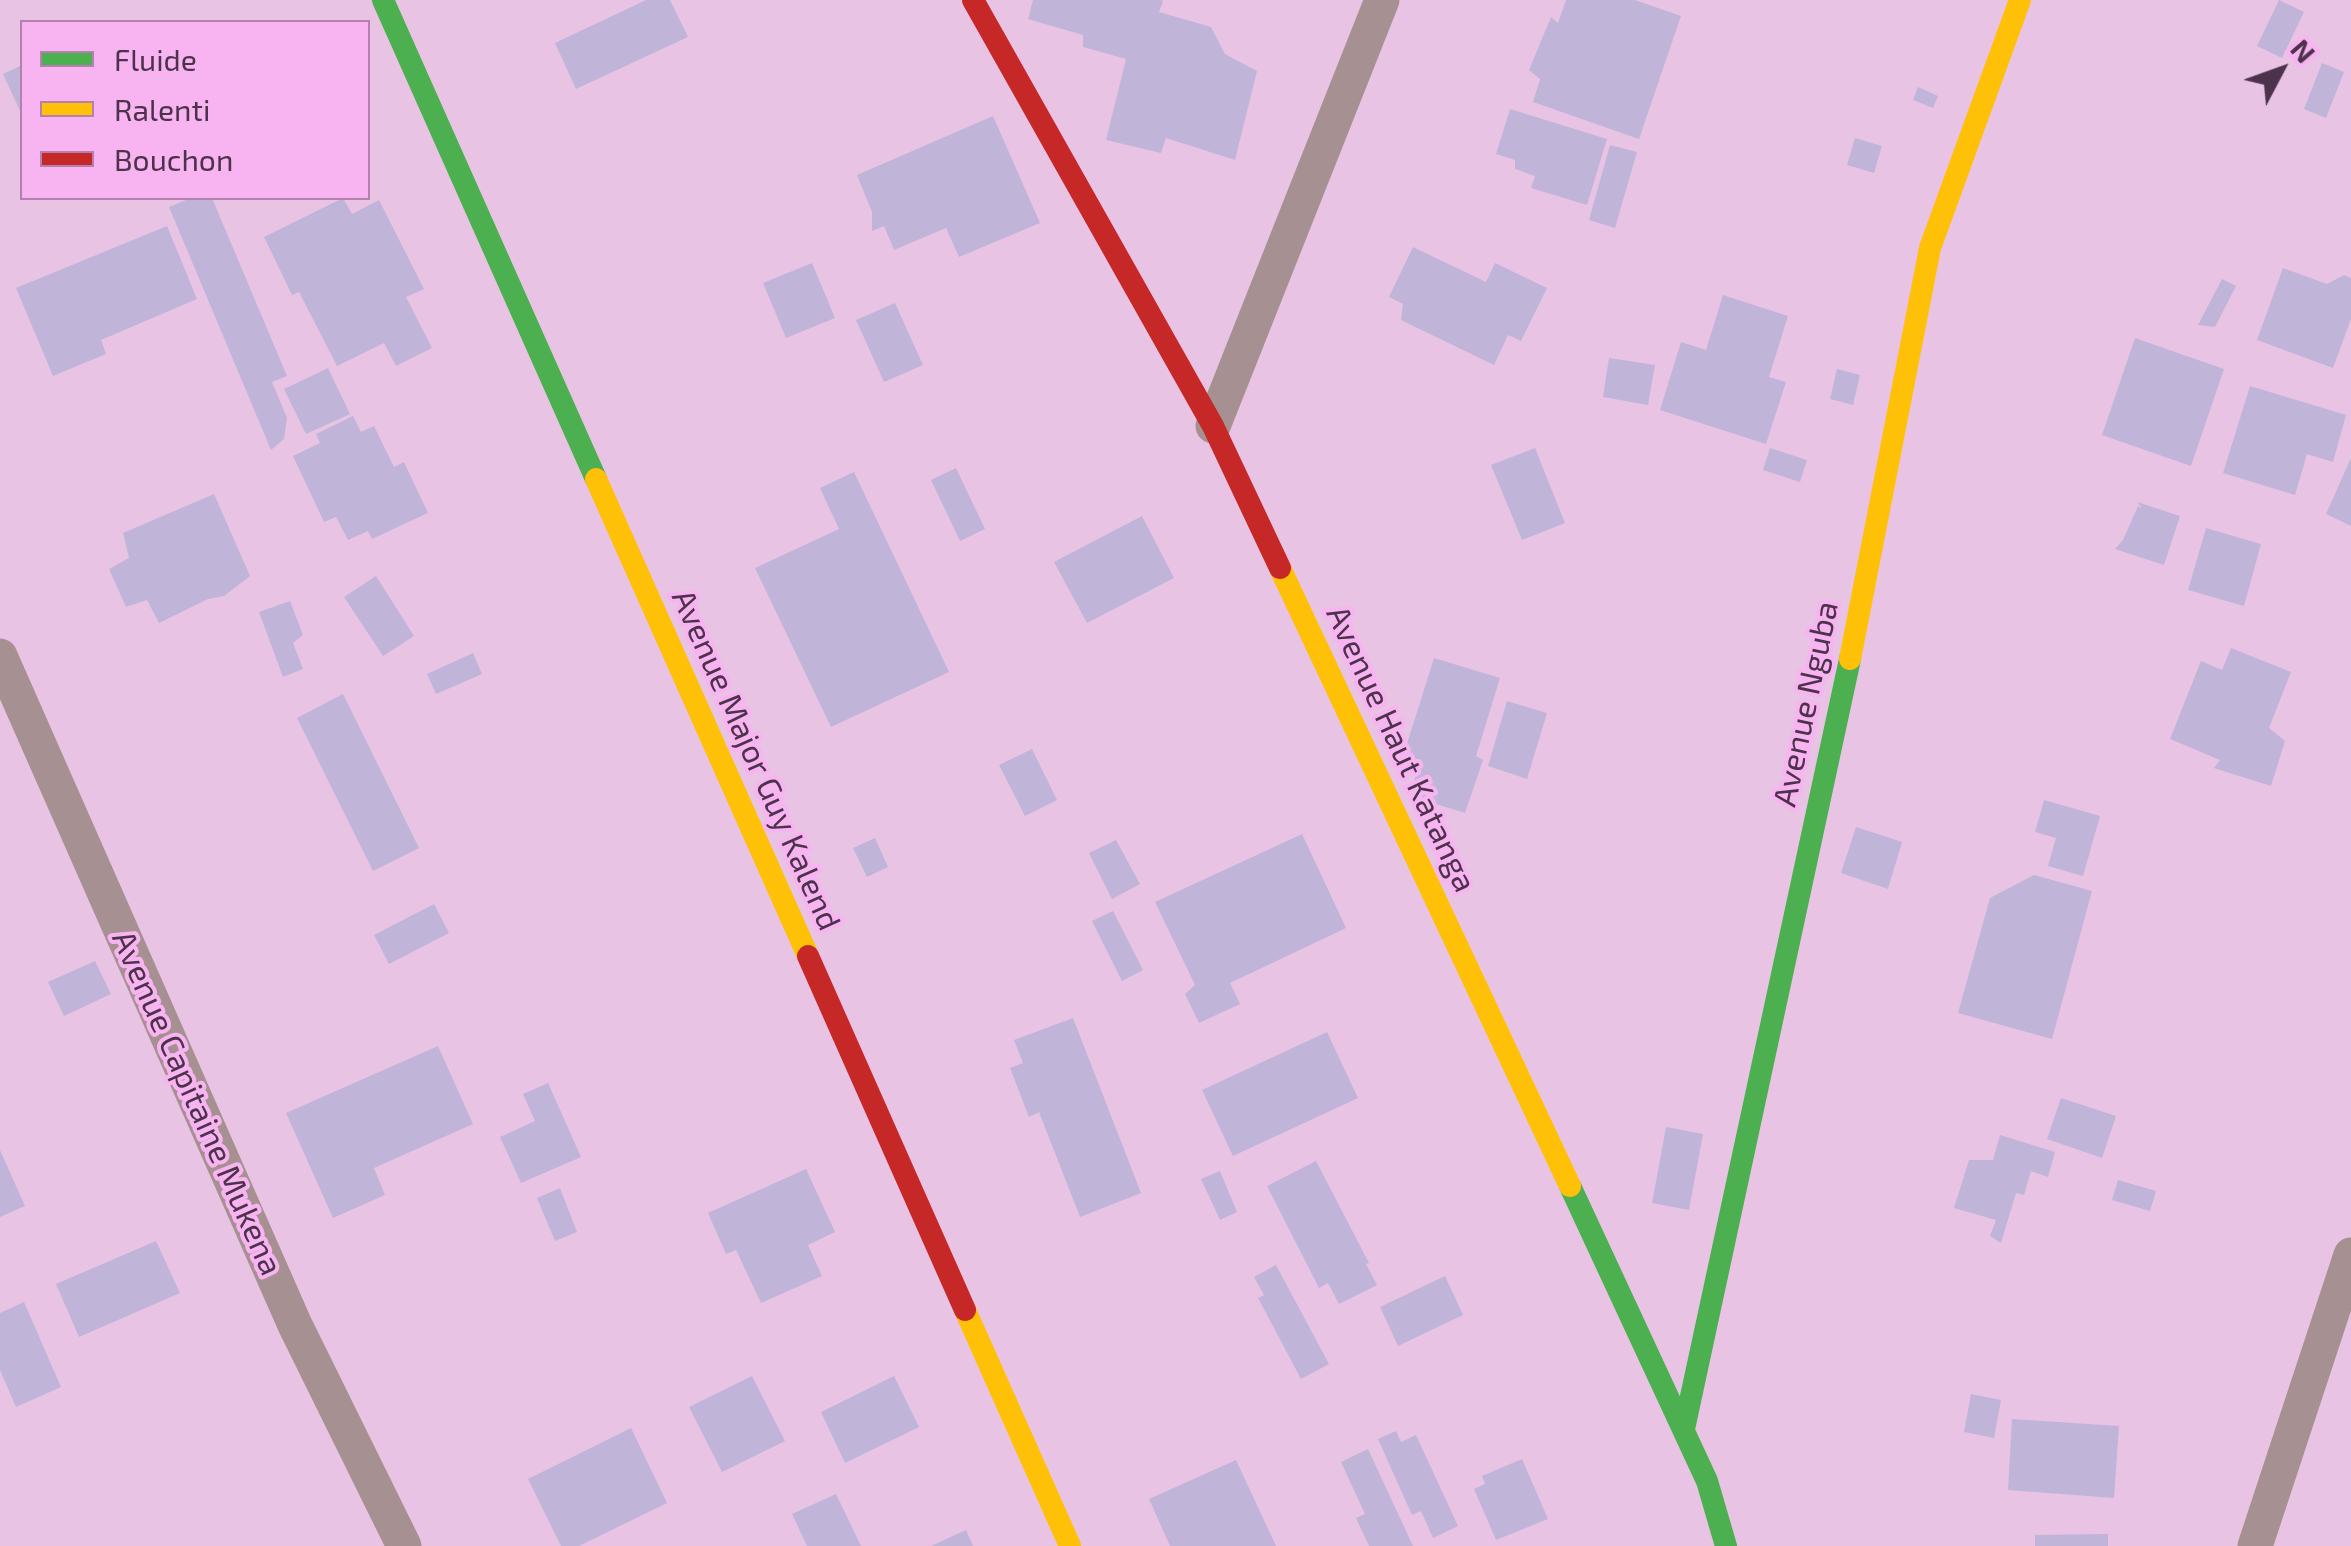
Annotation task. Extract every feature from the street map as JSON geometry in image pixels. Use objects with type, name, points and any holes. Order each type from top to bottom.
[{"type":"street","name":"Avenue Major Guy Kalend","points":[[383,0],[1070,1546]]},
{"type":"street","name":"Avenue Haut Katanga","points":[[973,0],[1213,426],[1707,1480],[1726,1546]]},
{"type":"street","points":[[1213,426],[1382,0]]},
{"type":"street","name":"Avenue Nguba","points":[[1684,1430],[1856,630],[1930,248],[2020,0]]},
{"type":"street","name":"Avenue Capitaine Mukena","points":[[0,656],[294,1325],[404,1546]]},
{"type":"street","points":[[2255,1546],[2351,1256]]},
{"type":"building","points":[[646,0],[670,0],[688,37],[576,89],[555,43]]},
{"type":"building","points":[[1033,0],[1161,0],[1159,12],[1211,27],[1225,54],[1257,71],[1235,160],[1166,138],[1161,153],[1106,140],[1126,59],[1083,47],[1083,35],[1028,19]]},
{"type":"building","points":[[1566,0],[1635,0],[1681,16],[1639,139],[1533,102],[1540,79],[1529,70],[1551,17],[1558,23]]},
{"type":"building","points":[[2279,0],[2304,12],[2282,58],[2257,46]]},
{"type":"building","points":[[2322,63],[2344,72],[2326,118],[2304,109]]},
{"type":"building","points":[[20,66],[20,111],[3,74]]},
{"type":"building","points":[[1918,87],[1938,96],[1933,108],[1913,100]]},
{"type":"building","points":[[1510,109],[1607,139],[1587,205],[1531,188],[1535,176],[1515,169],[1515,160],[1496,154]]},
{"type":"building","points":[[993,116],[1040,223],[959,257],[946,228],[894,250],[884,226],[872,231],[872,212],[857,175]]},
{"type":"building","points":[[1855,138],[1882,146],[1874,173],[1847,165]]},
{"type":"building","points":[[1610,145],[1637,152],[1615,228],[1589,220]]},
{"type":"building","points":[[186,200],[213,200],[287,376],[272,382],[287,418],[284,439],[271,450],[169,207]]},
{"type":"building","points":[[339,200],[344,200],[352,214],[379,200],[424,289],[406,297],[432,348],[396,366],[384,343],[337,366],[299,292],[292,295],[264,237]]},
{"type":"building","points":[[167,226],[197,299],[101,340],[106,354],[53,376],[16,288]]},
{"type":"building","points":[[1413,247],[1486,282],[1495,263],[1547,288],[1521,341],[1508,335],[1494,365],[1401,320],[1403,304],[1389,297]]},
{"type":"building","points":[[812,263],[835,318],[786,338],[763,283]]},
{"type":"building","points":[[2283,268],[2327,284],[2344,275],[2351,278],[2351,319],[2333,368],[2257,340]]},
{"type":"building","points":[[2222,279],[2236,286],[2215,327],[2198,325]]},
{"type":"building","points":[[1723,295],[1788,316],[1769,377],[1786,382],[1766,444],[1660,410],[1681,342],[1706,350]]},
{"type":"building","points":[[895,303],[923,365],[884,382],[856,320]]},
{"type":"building","points":[[2135,338],[2224,369],[2191,466],[2102,435]]},
{"type":"building","points":[[1609,358],[1655,365],[1648,405],[1603,397]]},
{"type":"building","points":[[328,368],[350,414],[306,434],[284,389]]},
{"type":"building","points":[[1837,369],[1860,375],[1853,405],[1830,399]]},
{"type":"building","points":[[2250,386],[2346,415],[2333,462],[2307,454],[2295,495],[2223,473]]},
{"type":"building","points":[[353,416],[361,432],[374,426],[394,467],[404,462],[428,513],[372,539],[368,531],[348,540],[336,517],[324,522],[293,456],[320,443],[316,434]]},
{"type":"building","points":[[1535,448],[1565,523],[1522,540],[1491,465]]},
{"type":"building","points":[[1770,448],[1807,460],[1800,482],[1763,470]]},
{"type":"building","points":[[2351,458],[2351,526],[2326,514]]},
{"type":"building","points":[[956,468],[985,529],[960,541],[931,480]]},
{"type":"building","points":[[854,472],[949,672],[831,727],[755,568],[839,529],[820,488]]},
{"type":"building","points":[[214,494],[250,576],[224,596],[208,599],[159,623],[147,600],[126,607],[109,569],[129,558],[123,533]]},
{"type":"building","points":[[2137,502],[2180,516],[2164,565],[2115,549],[2138,506],[2142,508]]},
{"type":"building","points":[[1142,516],[1174,578],[1087,623],[1054,562]]},
{"type":"building","points":[[2206,528],[2261,544],[2244,606],[2188,590]]},
{"type":"building","points":[[376,576],[414,636],[383,656],[344,597]]},
{"type":"building","points":[[290,601],[303,635],[293,643],[303,669],[283,677],[259,612]]},
{"type":"building","points":[[2231,648],[2291,672],[2269,728],[2285,741],[2271,786],[2214,768],[2220,760],[2170,739],[2201,661],[2222,670]]},
{"type":"building","points":[[473,653],[482,674],[436,694],[427,674]]},
{"type":"building","points":[[1434,658],[1500,678],[1476,756],[1483,760],[1465,813],[1410,796],[1417,771],[1400,766]]},
{"type":"building","points":[[343,694],[419,848],[373,871],[297,718]]},
{"type":"building","points":[[1507,701],[1547,713],[1527,779],[1488,766]]},
{"type":"building","points":[[1032,749],[1057,800],[1025,816],[999,765]]},
{"type":"building","points":[[2044,800],[2100,816],[2083,876],[2048,866],[2056,838],[2035,832]]},
{"type":"building","points":[[1856,827],[1902,842],[1888,889],[1841,873]]},
{"type":"building","points":[[1302,834],[1346,928],[1230,983],[1240,1004],[1199,1023],[1185,994],[1195,985],[1155,902]]},
{"type":"building","points":[[875,838],[888,867],[867,877],[853,848]]},
{"type":"building","points":[[1116,840],[1140,884],[1112,899],[1089,853]]},
{"type":"building","points":[[2034,875],[2092,891],[2052,1039],[1958,1013],[1990,898]]},
{"type":"building","points":[[434,904],[449,933],[389,964],[374,935]]},
{"type":"building","points":[[1113,911],[1143,970],[1122,981],[1092,921]]},
{"type":"building","points":[[95,961],[111,994],[64,1016],[48,982]]},
{"type":"building","points":[[1073,1018],[1141,1193],[1080,1217],[1039,1112],[1029,1117],[1010,1068],[1023,1063],[1014,1040]]},
{"type":"building","points":[[1327,1032],[1358,1098],[1233,1156],[1202,1090]]},
{"type":"building","points":[[438,1046],[473,1124],[374,1168],[385,1195],[333,1218],[286,1113]]},
{"type":"building","points":[[548,1083],[581,1157],[521,1183],[500,1137],[535,1121],[523,1094]]},
{"type":"building","points":[[2061,1098],[2116,1116],[2102,1158],[2047,1139]]},
{"type":"building","points":[[1666,1127],[1703,1134],[1689,1210],[1652,1203]]},
{"type":"building","points":[[2000,1135],[2055,1152],[2048,1177],[2031,1171],[2024,1195],[2016,1193],[2001,1243],[1990,1236],[1996,1220],[1954,1208],[1969,1160],[1993,1160]]},
{"type":"building","points":[[0,1150],[25,1206],[0,1217]]},
{"type":"building","points":[[1316,1161],[1377,1285],[1339,1304],[1328,1283],[1319,1288],[1267,1186]]},
{"type":"building","points":[[806,1169],[835,1232],[808,1245],[822,1276],[761,1303],[736,1250],[726,1254],[708,1213]]},
{"type":"building","points":[[1220,1171],[1237,1212],[1220,1220],[1201,1179]]},
{"type":"building","points":[[2118,1180],[2156,1191],[2150,1211],[2112,1200]]},
{"type":"building","points":[[560,1188],[577,1232],[555,1241],[537,1198]]},
{"type":"building","points":[[156,1241],[180,1293],[79,1337],[56,1284]]},
{"type":"building","points":[[1276,1265],[1329,1364],[1301,1379],[1258,1298],[1264,1295],[1254,1277]]},
{"type":"building","points":[[1445,1276],[1463,1315],[1398,1346],[1380,1307]]},
{"type":"building","points":[[24,1302],[61,1387],[16,1407],[0,1370],[0,1313]]},
{"type":"building","points":[[752,1376],[785,1441],[722,1472],[689,1407]]},
{"type":"building","points":[[894,1376],[919,1427],[845,1463],[821,1412]]},
{"type":"building","points":[[1971,1394],[2001,1400],[1994,1438],[1964,1432]]},
{"type":"building","points":[[2012,1419],[2119,1426],[2114,1498],[2008,1490]]},
{"type":"building","points":[[631,1428],[667,1503],[579,1546],[561,1546],[528,1479]]},
{"type":"building","points":[[1396,1431],[1401,1442],[1416,1435],[1458,1526],[1433,1538],[1421,1511],[1412,1515],[1378,1439]]},
{"type":"building","points":[[1368,1449],[1413,1546],[1369,1546],[1356,1518],[1365,1514],[1341,1462]]},
{"type":"building","points":[[1522,1459],[1548,1519],[1496,1540],[1474,1489],[1485,1484],[1482,1476]]},
{"type":"building","points":[[1236,1460],[1276,1546],[1170,1546],[1149,1499]]},
{"type":"building","points":[[836,1494],[861,1546],[807,1546],[792,1514]]},
{"type":"building","points":[[966,1530],[973,1546],[931,1546]]},
{"type":"building","points":[[2108,1534],[2108,1546],[2035,1546],[2035,1535]]},
{"type":"traffic: fast","points":[[383,0],[596,479]]},
{"type":"traffic: fast","points":[[1684,1429],[1850,659]]},
{"type":"traffic: fast","points":[[1570,1186],[1707,1481],[1726,1546]]},
{"type":"traffic: slow","points":[[1850,659],[1930,248],[2020,0]]},
{"type":"traffic: slow","points":[[596,479],[808,956]]},
{"type":"traffic: slow","points":[[1280,568],[1570,1186]]},
{"type":"traffic: slow","points":[[965,1310],[1070,1546]]},
{"type":"traffic: jam","points":[[973,0],[1213,426],[1280,568]]},
{"type":"traffic: jam","points":[[808,956],[965,1310]]}]
